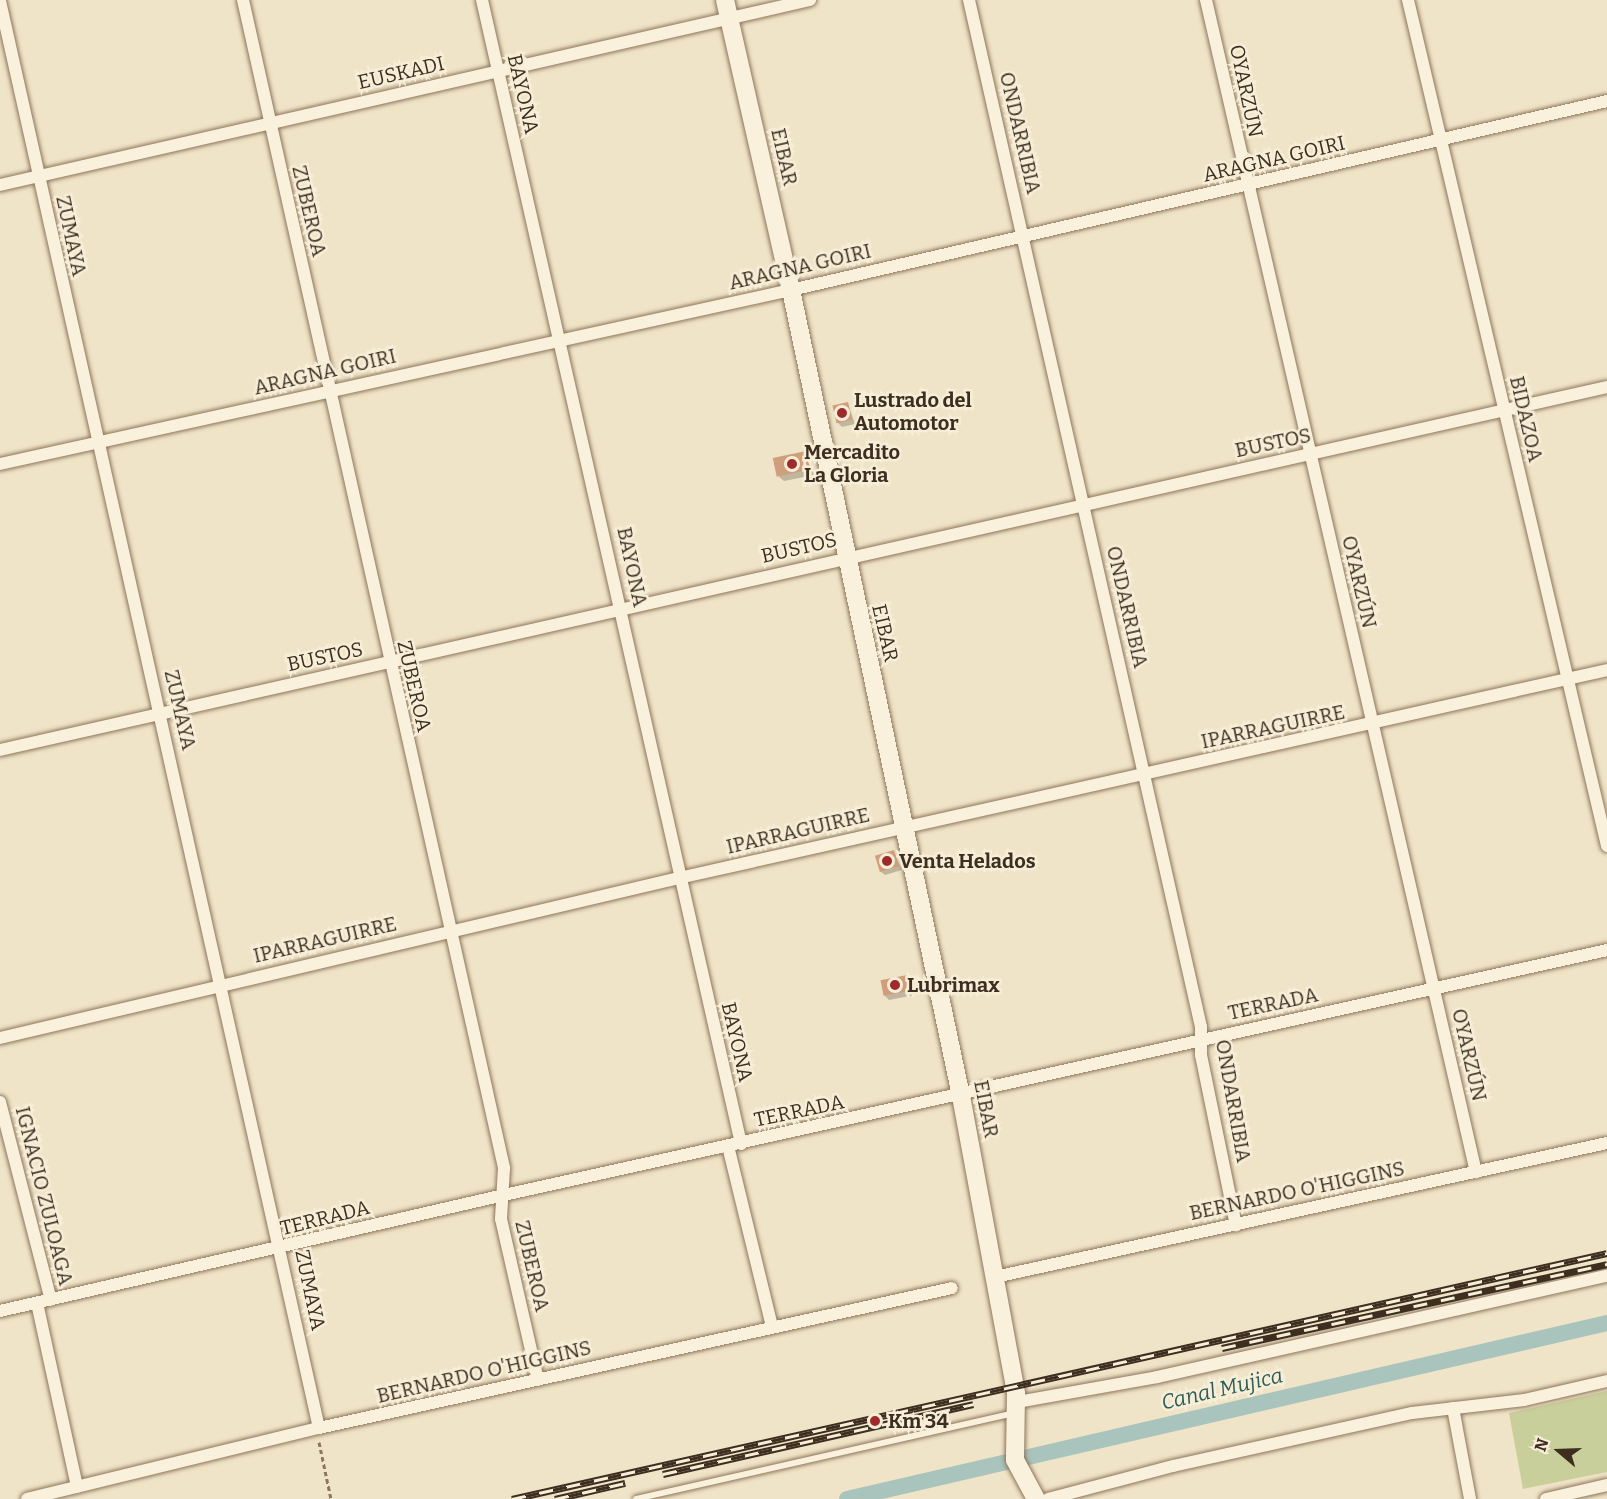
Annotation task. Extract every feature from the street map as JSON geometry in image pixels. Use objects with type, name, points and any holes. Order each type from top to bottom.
[{"type":"street","name":"ZUBEROA","points":[[243,0],[388,663],[504,1168],[501,1219],[538,1380]]},
{"type":"street","name":"BAYONA","points":[[482,0],[561,338],[621,609],[772,1327]]},
{"type":"street","name":"EIBAR","points":[[725,0],[791,290],[845,558],[905,827],[960,1096],[1017,1407],[1014,1444],[1020,1472],[1036,1499]]},
{"type":"street","name":"EUSKADI","points":[[0,185],[810,0]]},
{"type":"street","name":"ONDARRIBIA","points":[[969,0],[1145,775],[1201,1039],[1236,1225]]},
{"type":"street","name":"OYARZÚN","points":[[1206,0],[1247,186],[1476,1172]]},
{"type":"street","name":"BIDAZOA","points":[[1408,0],[1607,846]]},
{"type":"street","name":"ZUMAYA","points":[[0,1],[97,443],[161,712],[219,984],[281,1248],[319,1428]]},
{"type":"street","name":"ARAGNA GOIRI","points":[[0,464],[561,338],[791,290],[1607,101]]},
{"type":"street","name":"BUSTOS","points":[[0,750],[1607,387]]},
{"type":"street","name":"IPARRAGUIRRE","points":[[0,1038],[219,984],[679,878],[1372,725],[1607,670]]},
{"type":"street","name":"TERRADA","points":[[0,1311],[504,1195],[960,1096],[1201,1039],[1607,950]]},
{"type":"street","name":"IGNACIO ZULOAGA","points":[[0,1102],[51,1300]]},
{"type":"street","name":"BERNARDO O'HIGGINS","points":[[995,1277],[1607,1143]]},
{"type":"street","points":[[1017,1407],[1607,1276]]},
{"type":"street","name":"BERNARDO O'HIGGINS","points":[[27,1499],[319,1428],[952,1288]]},
{"type":"street","name":"IGNACIO ZULOAGA","points":[[37,1303],[77,1487]]},
{"type":"street","points":[[1048,1499],[1173,1466],[1412,1413],[1524,1400],[1607,1381]]},
{"type":"street","points":[[1453,1408],[1470,1499]]},
{"type":"street","points":[[1546,1499],[1607,1485]]},
{"type":"lane","points":[[636,1499],[1017,1407]]},
{"type":"path","points":[[319,1428],[331,1499]]},
{"type":"green space","points":[[1607,1391],[1607,1472],[1523,1489],[1509,1413]]},
{"type":"building","name":"Lustrado del Automotor","points":[[848,402],[852,420],[836,423],[832,406]]},
{"type":"building","name":"Mercadito La Gloria","points":[[806,451],[810,470],[777,477],[773,458]]},
{"type":"building","name":"Venta Helados","points":[[894,850],[899,866],[880,872],[875,856]]},
{"type":"building","name":"Lubrimax","points":[[907,975],[910,991],[884,996],[880,980]]},
{"type":"waterway","name":"Canal Mujica","points":[[847,1499],[1607,1323]]},
{"type":"railway","points":[[512,1499],[1607,1253]]},
{"type":"railway","points":[[1222,1348],[1607,1264]]},
{"type":"railway","points":[[663,1474],[973,1404]]},
{"type":"railway","points":[[555,1499],[625,1483]]},
{"type":"place","name":"Lustrado del Automotor","points":[[842,413]]},
{"type":"place","name":"Mercadito La Gloria","points":[[792,464]]},
{"type":"place","name":"Venta Helados","points":[[887,861]]},
{"type":"place","name":"Lubrimax","points":[[895,985]]},
{"type":"place","name":"Km 34","points":[[875,1421]]}]
